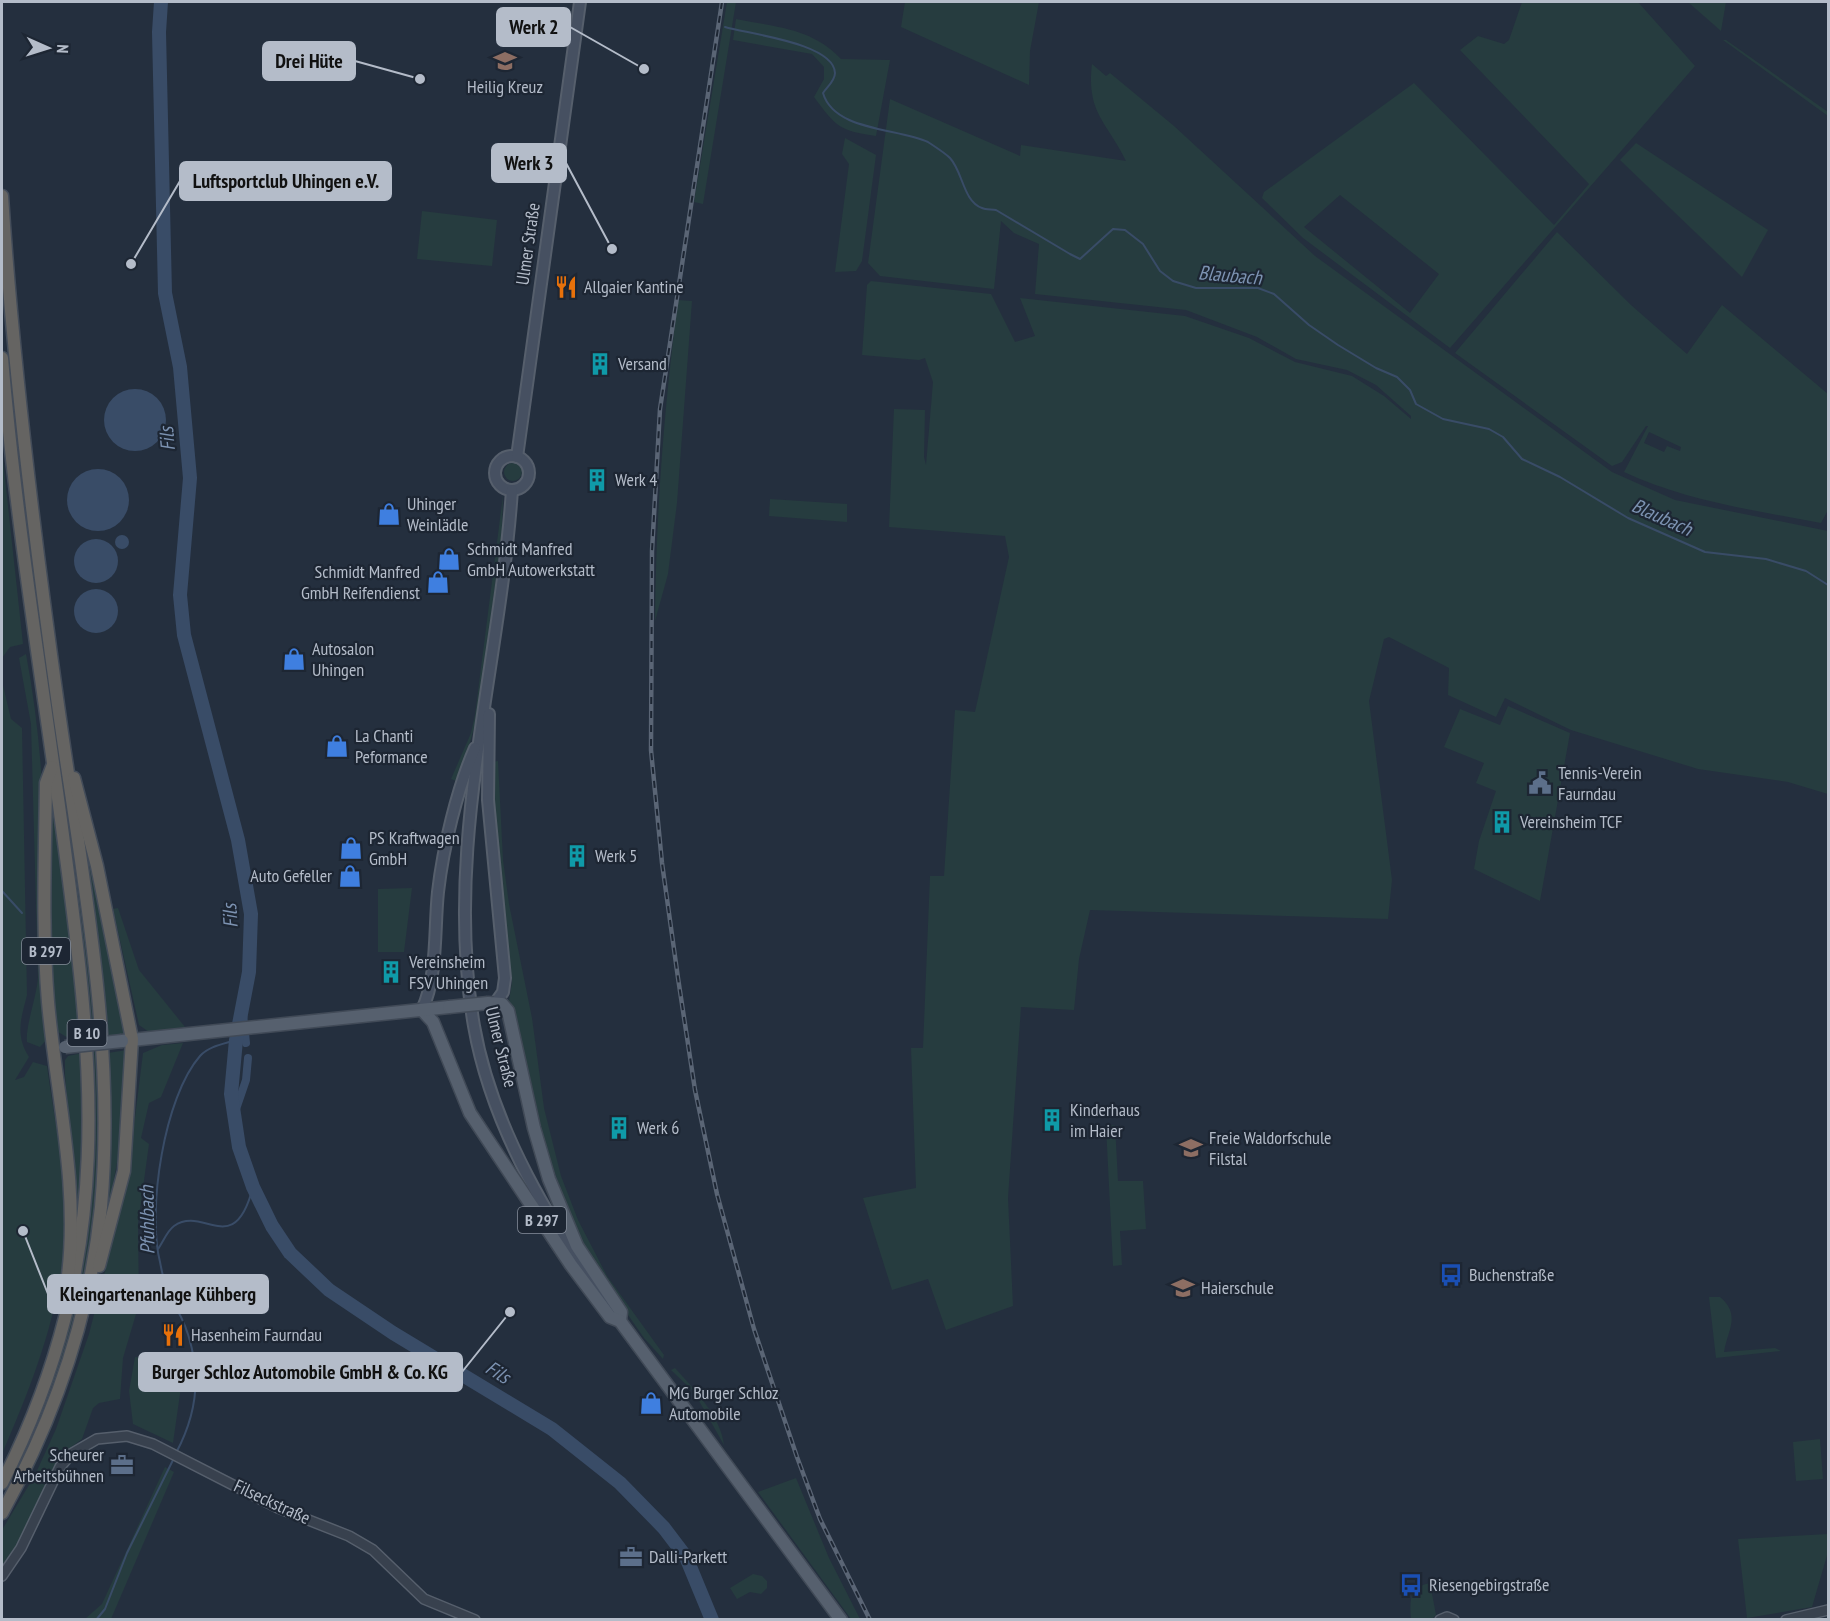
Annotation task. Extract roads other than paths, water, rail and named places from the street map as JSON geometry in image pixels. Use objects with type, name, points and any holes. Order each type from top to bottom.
[{"type":"highway","name":"B 10","points":[[2,196],[27,475],[81,971],[90,1092],[86,1211],[70,1303],[34,1414],[2,1483]]},
{"type":"highway","name":"B 10","points":[[2,358],[19,511],[94,967],[104,1092],[100,1209],[86,1294],[58,1392],[37,1445],[2,1513]]},
{"type":"highway","name":"B 10","points":[[60,762],[76,782],[97,866],[127,1040]]},
{"type":"highway","name":"B 297","points":[[60,762],[46,783],[44,925],[48,1003],[60,1048]]},
{"type":"highway","points":[[86,1294],[97,1276],[124,1171],[127,1040]]},
{"type":"highway","name":"B 10","points":[[60,1048],[70,1180],[71,1236],[67,1280],[70,1303]]},
{"type":"main road","name":"Ulmer Straße","points":[[516,457],[580,2]]},
{"type":"main road","points":[[516,457],[527,465],[529,475],[524,484],[512,490],[501,485],[496,469],[505,458],[516,457]]},
{"type":"main road","name":"Ulmer Straße","points":[[512,490],[504,574],[480,737],[464,897],[465,946],[475,1029],[494,1096],[529,1179],[572,1253],[841,1620]]},
{"type":"main road","points":[[60,1048],[492,1002],[503,992],[504,978],[488,800],[487,688]]},
{"type":"main road","points":[[422,1010],[431,991],[437,898],[443,866],[469,760],[480,737]]},
{"type":"main road","name":"B 297","points":[[422,1010],[433,1022],[470,1113],[571,1265],[610,1317],[620,1321],[621,1312],[577,1246],[565,1219],[534,1128],[511,1019],[502,1004],[492,1002]]},
{"type":"street","name":"Filseckstraße","points":[[2,1576],[21,1548],[60,1467],[80,1447],[97,1439],[112,1436],[136,1438],[171,1452],[278,1508],[349,1536],[373,1550],[424,1599],[475,1620]]},
{"type":"street","points":[[1786,1620],[1828,1610]]},
{"type":"street","points":[[1440,1620],[1447,1617],[1454,1620]]},
{"type":"water","points":[[135,389],[147,391],[157,398],[164,408],[166,420],[164,432],[157,442],[147,449],[135,451],[123,449],[113,442],[106,432],[104,420],[106,408],[113,398],[123,391]]},
{"type":"water","points":[[92,469],[104,469],[120,478],[127,488],[129,500],[127,512],[120,522],[104,531],[92,531],[81,526],[72,517],[67,506],[67,494],[72,483],[81,474]]},
{"type":"water","points":[[122,535],[127,537],[129,542],[127,547],[122,549],[117,547],[115,542],[117,537]]},
{"type":"water","points":[[96,539],[111,546],[118,561],[111,576],[96,583],[81,576],[74,561],[81,546]]},
{"type":"water","points":[[96,589],[105,590],[112,595],[117,602],[117,620],[112,627],[105,632],[96,633],[87,632],[80,627],[75,620],[74,611],[75,602],[80,595],[87,590]]},
{"type":"waterway","name":"Fils","points":[[161,2],[159,32],[165,293],[180,367],[190,478],[180,595],[184,635],[238,840],[251,914],[249,972],[236,1040],[231,1094],[239,1147],[253,1187],[272,1226],[290,1253],[329,1290],[393,1333],[552,1429],[620,1483],[664,1528],[686,1557],[712,1620]]},
{"type":"waterway","name":"Blaubach","points":[[725,27],[788,41],[821,54],[831,63],[835,73],[823,93],[829,105],[840,115],[853,122],[928,142],[950,158],[967,193],[976,204],[984,209],[996,210],[1070,254],[1080,259],[1113,229],[1125,230],[1143,244],[1160,271],[1173,281],[1196,288],[1258,288],[1274,294],[1309,325],[1338,345],[1376,368],[1397,377],[1410,390],[1416,404],[1443,419],[1489,429],[1503,437],[1522,459],[1560,477],[1628,518],[1705,552],[1766,559],[1806,571],[1828,585]]},
{"type":"waterway","points":[[2,891],[22,913]]},
{"type":"waterway","points":[[242,1004],[246,1043]]},
{"type":"waterway","name":"Pfuhlbach","points":[[176,1453],[190,1420],[195,1372],[187,1332],[169,1296],[160,1262],[157,1240],[157,1185],[168,1125],[187,1074],[200,1056],[208,1050],[236,1040]]},
{"type":"waterway","points":[[234,1115],[246,1080],[248,1058]]},
{"type":"waterway","points":[[158,1249],[172,1228],[185,1221],[218,1226],[228,1226],[237,1221],[245,1209],[253,1187]]},
{"type":"waterway","name":"Pfuhlbach","points":[[96,1620],[105,1609],[127,1553],[174,1458]]},
{"type":"railway","points":[[722,2],[660,409],[652,551],[651,750],[662,863],[678,978],[695,1090],[717,1194],[754,1329],[797,1457],[820,1519],[870,1620]]},
{"type":"place","name":"Heilig Kreuz","points":[[505,61]]},
{"type":"place","name":"Werk 2","points":[[644,69]]},
{"type":"place","name":"Drei Hüte","points":[[420,79]]},
{"type":"place","name":"Werk 3","points":[[612,249]]},
{"type":"place","name":"Luftsportclub Uhingen e.V.","points":[[131,264]]},
{"type":"place","name":"Allgaier Kantine","points":[[566,287]]},
{"type":"place","name":"Versand","points":[[600,364]]},
{"type":"place","name":"Werk 4","points":[[597,480]]},
{"type":"place","name":"Uhinger Weinlädle","points":[[389,514]]},
{"type":"place","name":"Schmidt Manfred GmbH Autowerkstatt","points":[[449,559]]},
{"type":"place","name":"Schmidt Manfred GmbH Reifendienst","points":[[438,582]]},
{"type":"place","name":"Autosalon Uhingen","points":[[294,659]]},
{"type":"place","name":"La Chanti Peformance","points":[[337,746]]},
{"type":"place","name":"Tennis-Verein Faurndau","points":[[1540,783]]},
{"type":"place","name":"Vereinsheim TCF","points":[[1502,822]]},
{"type":"place","name":"PS Kraftwagen GmbH","points":[[351,848]]},
{"type":"place","name":"Werk 5","points":[[577,856]]},
{"type":"place","name":"Auto Gefeller","points":[[350,876]]},
{"type":"place","name":"Vereinsheim FSV Uhingen","points":[[391,972]]},
{"type":"place","name":"Kinderhaus im Haier","points":[[1052,1120]]},
{"type":"place","name":"Werk 6","points":[[619,1128]]},
{"type":"place","name":"Freie Waldorfschule Filstal","points":[[1191,1148]]},
{"type":"place","name":"Kleingartenanlage Kühberg","points":[[23,1231]]},
{"type":"place","name":"Buchenstraße","points":[[1451,1275]]},
{"type":"place","name":"Haierschule","points":[[1183,1288]]},
{"type":"place","name":"Burger Schloz Automobile GmbH & Co. KG","points":[[510,1312]]},
{"type":"place","name":"Hasenheim Faurndau","points":[[173,1335]]},
{"type":"place","name":"MG Burger Schloz Automobile","points":[[651,1403]]},
{"type":"place","name":"Scheurer Arbeitsbühnen","points":[[122,1465]]},
{"type":"place","name":"Dalli-Parkett","points":[[631,1557]]},
{"type":"place","name":"Riesengebirgstraße","points":[[1411,1585]]}]
